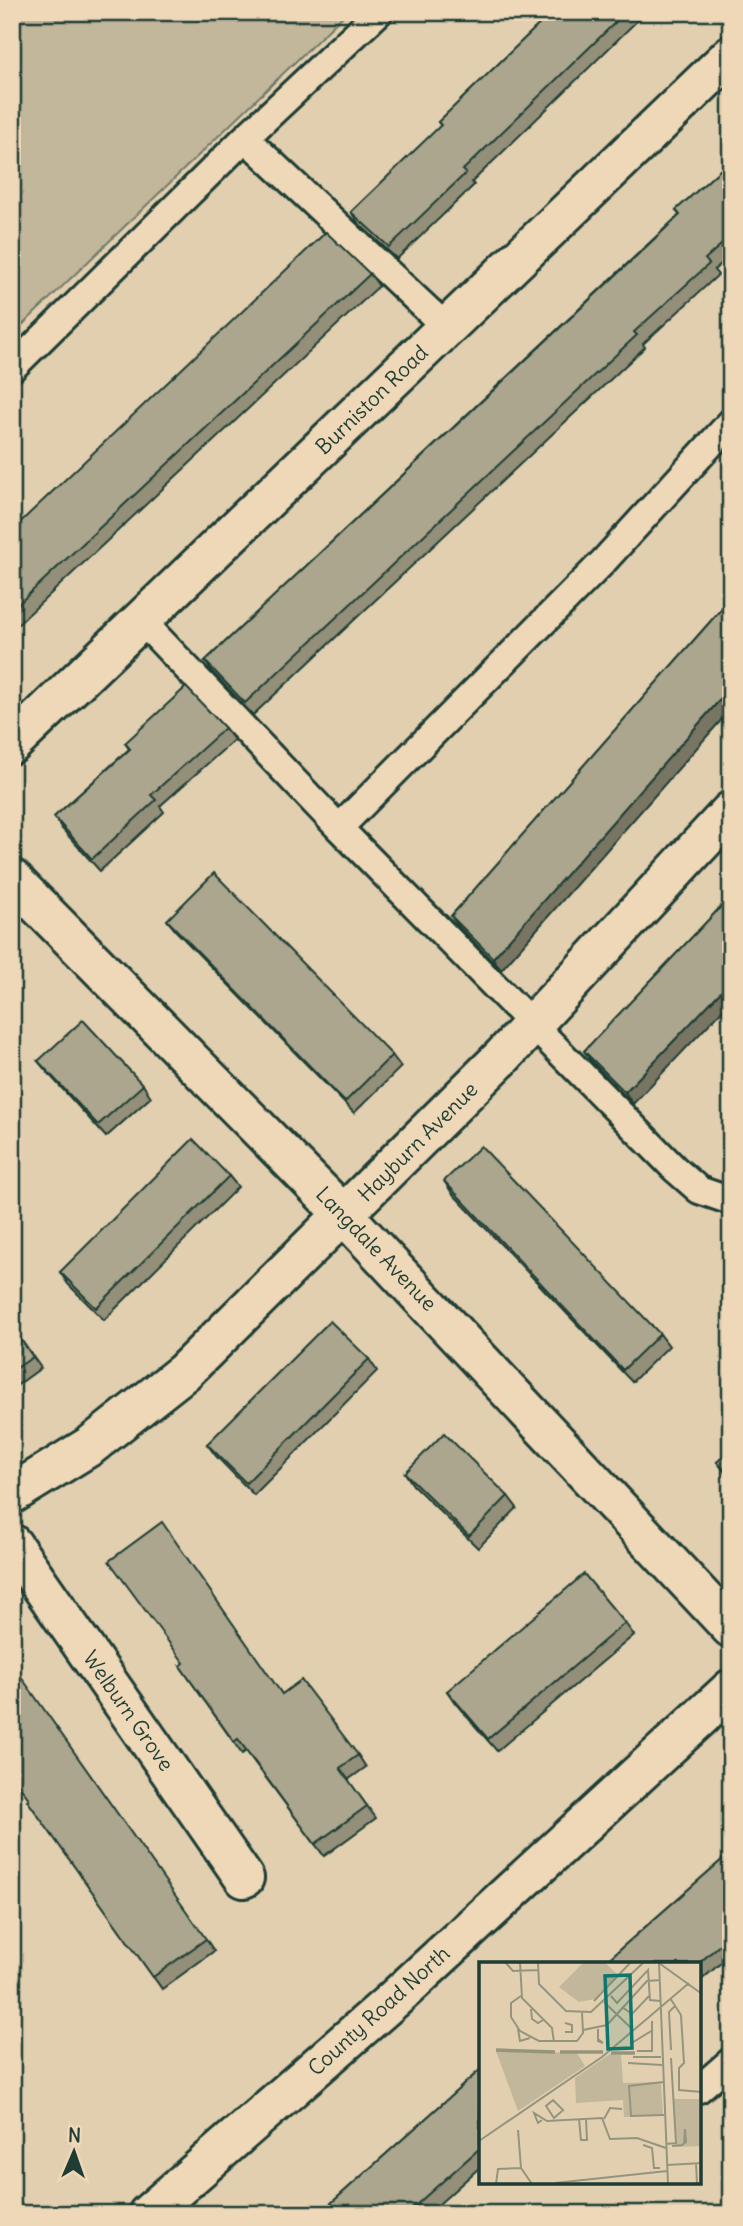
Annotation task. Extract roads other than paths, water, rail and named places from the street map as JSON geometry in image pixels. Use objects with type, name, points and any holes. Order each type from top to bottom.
[{"type":"street","name":"Burniston Road","points":[[12,744],[731,55]]},
{"type":"street","name":"Hayburn Avenue","points":[[12,1494],[90,1446],[184,1372],[532,1025],[731,811]]},
{"type":"street","name":"Langdale Avenue","points":[[12,879],[344,1215],[731,1628]]},
{"type":"street","name":"Welburn Grove","points":[[12,1544],[244,1878]]},
{"type":"street","name":"County Road North","points":[[148,2214],[393,2000],[731,1689]]},
{"type":"lane","points":[[12,368],[246,138],[379,12]]},
{"type":"lane","points":[[246,138],[447,328]]},
{"type":"lane","points":[[339,828],[602,563],[731,422]]},
{"type":"lane","points":[[141,620],[339,828],[675,1169],[699,1190],[731,1201]]},
{"type":"lane","points":[[701,2087],[731,2061]]}]
